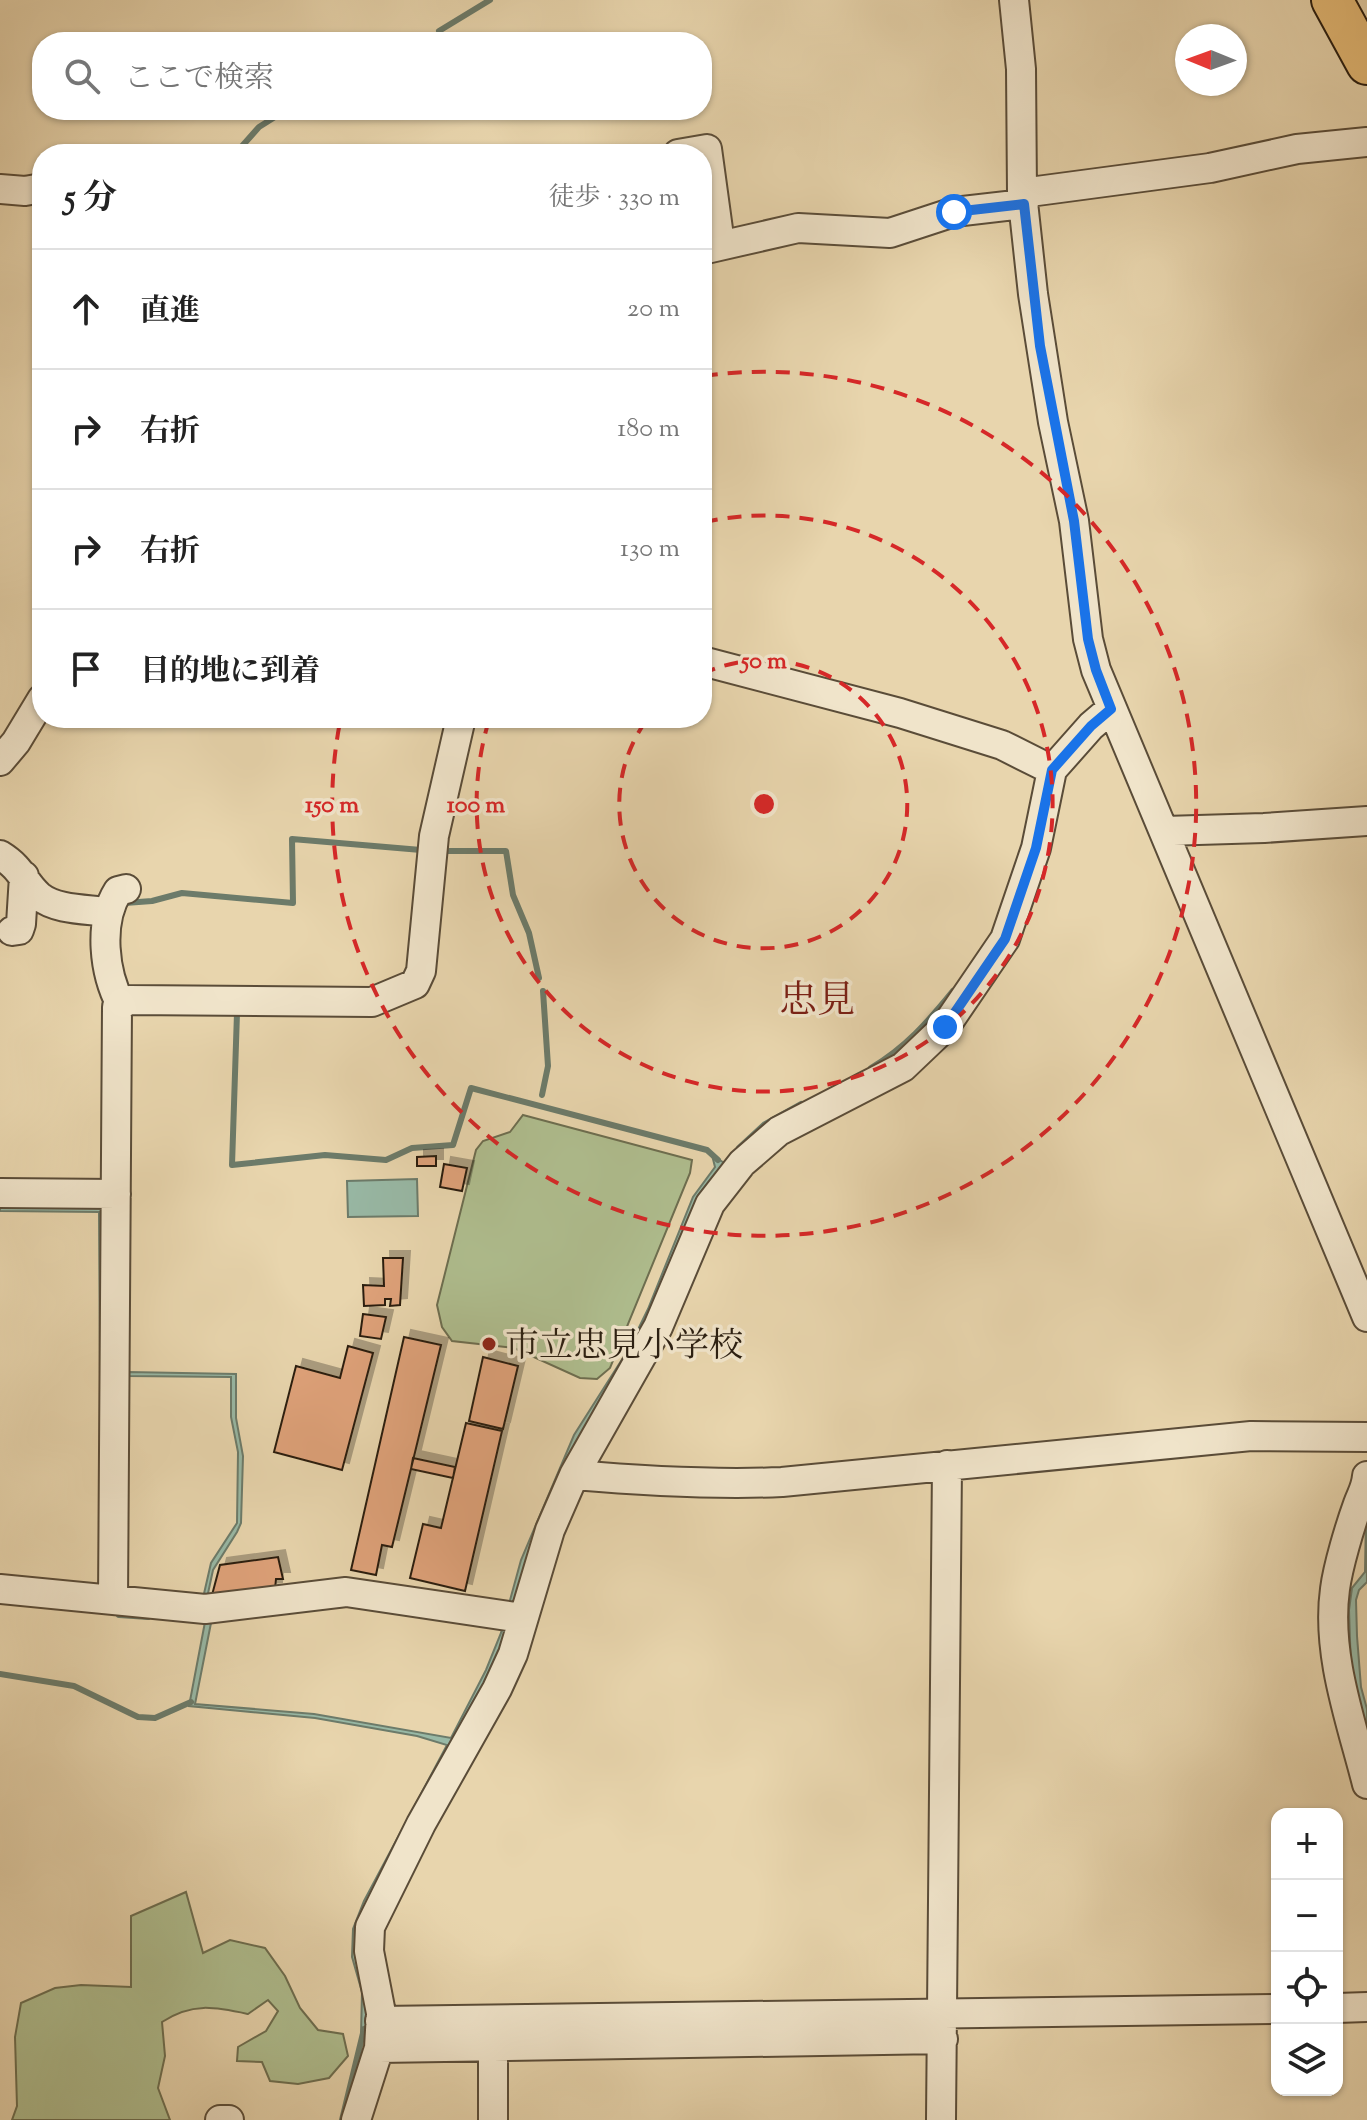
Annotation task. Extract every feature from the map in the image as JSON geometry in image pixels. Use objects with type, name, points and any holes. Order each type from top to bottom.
[{"type":"highway","points":[[1332,0],[1367,64]]},
{"type":"street","points":[[1014,0],[1021,69],[1023,198],[1040,346],[1074,521],[1088,639],[1096,670],[1367,1317]]},
{"type":"street","points":[[712,247],[798,228],[890,233],[954,212],[1023,198],[1210,168],[1297,149],[1367,142]]},
{"type":"street","points":[[0,189],[32,190]]},
{"type":"street","points":[[712,664],[914,717],[1002,745],[1052,770]]},
{"type":"street","points":[[356,2120],[380,2035],[369,1951],[370,1927],[421,1824],[497,1689],[513,1654],[550,1530],[574,1475],[658,1327],[710,1204],[737,1168],[779,1131],[903,1067],[945,1027],[1005,939],[1036,848],[1052,770],[1091,726],[1111,709]]},
{"type":"street","points":[[0,761],[32,716]]},
{"type":"street","points":[[113,1600],[117,1007],[129,1000],[372,1002],[415,984],[421,971],[434,836],[459,728]]},
{"type":"street","points":[[1165,831],[1367,821]]},
{"type":"street","points":[[0,855],[15,864],[37,894],[49,903],[107,912]]},
{"type":"street","points":[[12,931],[19,930],[21,924],[24,876]]},
{"type":"street","points":[[121,1005],[113,990],[107,955],[107,912],[118,891],[126,889]]},
{"type":"street","points":[[0,1193],[116,1194]]},
{"type":"street","points":[[574,1475],[649,1482],[723,1484],[845,1477],[1251,1436],[1367,1437]]},
{"type":"street","points":[[941,2120],[947,1465]]},
{"type":"street","points":[[1367,1476],[1366,1489],[1358,1503],[1335,1588],[1334,1640],[1342,1689],[1367,1784]]},
{"type":"street","points":[[0,1589],[205,1609],[346,1592],[522,1618]]},
{"type":"street","points":[[1343,2008],[1367,2007]]},
{"type":"street","points":[[380,2035],[493,2046],[1271,2009]]},
{"type":"street","points":[[380,2035],[943,2027]]},
{"type":"street","points":[[493,2046],[493,2120]]},
{"type":"street","points":[[220,2120],[229,2120]]},
{"type":"shaded area","points":[[523,1115],[692,1160],[690,1173],[610,1368],[597,1379],[580,1378],[514,1348],[452,1341],[442,1327],[437,1305],[476,1150],[483,1141],[510,1132]]},
{"type":"shaded area","points":[[712,1155],[729,1166],[510,1637],[414,1822],[368,1987],[367,2039],[361,2035],[362,1992],[352,1957],[353,1929],[364,1901],[447,1745],[417,1736],[315,1718],[189,1706],[205,1622],[211,1623],[195,1704],[314,1714],[451,1738],[486,1670],[501,1633],[521,1560],[574,1435],[628,1350],[693,1197],[715,1167]]},
{"type":"shaded area","points":[[417,1179],[418,1216],[348,1217],[347,1181]]},
{"type":"shaded area","points":[[0,1206],[104,1206],[104,1377],[100,1377],[99,1212],[0,1211]]},
{"type":"shaded area","points":[[128,1372],[236,1374],[236,1418],[243,1456],[241,1523],[213,1570],[207,1598],[203,1598],[211,1563],[237,1523],[238,1452],[231,1417],[231,1377],[128,1376]]},
{"type":"shaded area","points":[[1366,1514],[1367,1582],[1359,1590],[1356,1600],[1367,1735],[1351,1670],[1349,1610],[1352,1588],[1365,1572]]},
{"type":"shaded area","points":[[186,1892],[203,1953],[230,1940],[265,1948],[285,1976],[300,2008],[318,2030],[343,2034],[348,2056],[329,2078],[298,2084],[270,2081],[262,2062],[237,2061],[238,2047],[266,2031],[278,2011],[268,2000],[248,2014],[214,2008],[183,2011],[162,2022],[165,2056],[158,2088],[170,2120],[12,2120],[17,2106],[15,2037],[21,2003],[55,1988],[81,1985],[131,1987],[131,1916]]},
{"type":"building","points":[[436,1156],[436,1166],[417,1166],[417,1157]]},
{"type":"building","points":[[444,1164],[467,1168],[462,1191],[440,1187]]},
{"type":"building","points":[[383,1258],[403,1258],[400,1305],[390,1306],[391,1299],[385,1299],[385,1305],[364,1306],[363,1285],[384,1286]]},
{"type":"building","points":[[363,1314],[386,1317],[381,1339],[360,1336]]},
{"type":"building","points":[[404,1337],[441,1345],[392,1547],[382,1545],[376,1575],[351,1570]]},
{"type":"building","points":[[348,1346],[373,1353],[342,1470],[274,1452],[296,1366],[340,1378]]},
{"type":"building","points":[[483,1357],[518,1366],[503,1429],[469,1421]]},
{"type":"building","points":[[466,1423],[502,1431],[465,1591],[410,1578],[423,1524],[441,1528]]},
{"type":"building","points":[[413,1458],[455,1467],[453,1478],[411,1469]]},
{"type":"building","points":[[278,1557],[283,1579],[276,1579],[275,1589],[212,1595],[220,1565]]},
{"type":"waterway","points":[[439,31],[490,0]]},
{"type":"waterway","points":[[244,144],[270,120]]},
{"type":"waterway","points":[[125,903],[152,901],[182,893],[293,903],[292,839],[421,850]]},
{"type":"waterway","points":[[440,851],[506,851],[513,895],[529,933],[539,978]]},
{"type":"waterway","points":[[542,1095],[548,1066],[543,991]]},
{"type":"waterway","points":[[871,1068],[915,1034],[953,991]]},
{"type":"waterway","points":[[237,1013],[232,1165],[325,1155],[386,1160],[412,1148],[453,1145],[471,1088],[707,1150],[718,1160]]},
{"type":"waterway","points":[[739,1148],[765,1124],[801,1104]]},
{"type":"waterway","points":[[119,1615],[148,1617]]},
{"type":"waterway","points":[[0,1674],[74,1686],[138,1717],[155,1718],[191,1702]]},
{"type":"waterway","points":[[342,2120],[364,2029]]},
{"type":"place","name":"市立忠見小学校","points":[[489,1344]]},
{"type":"district","name":"忠見","points":[[817,999]]},
{"type":"route","points":[[945,1027],[1005,939],[1036,848],[1052,770],[1091,726],[1111,709],[1088,639],[1074,521],[1040,346],[1024,204],[954,212]]}]
